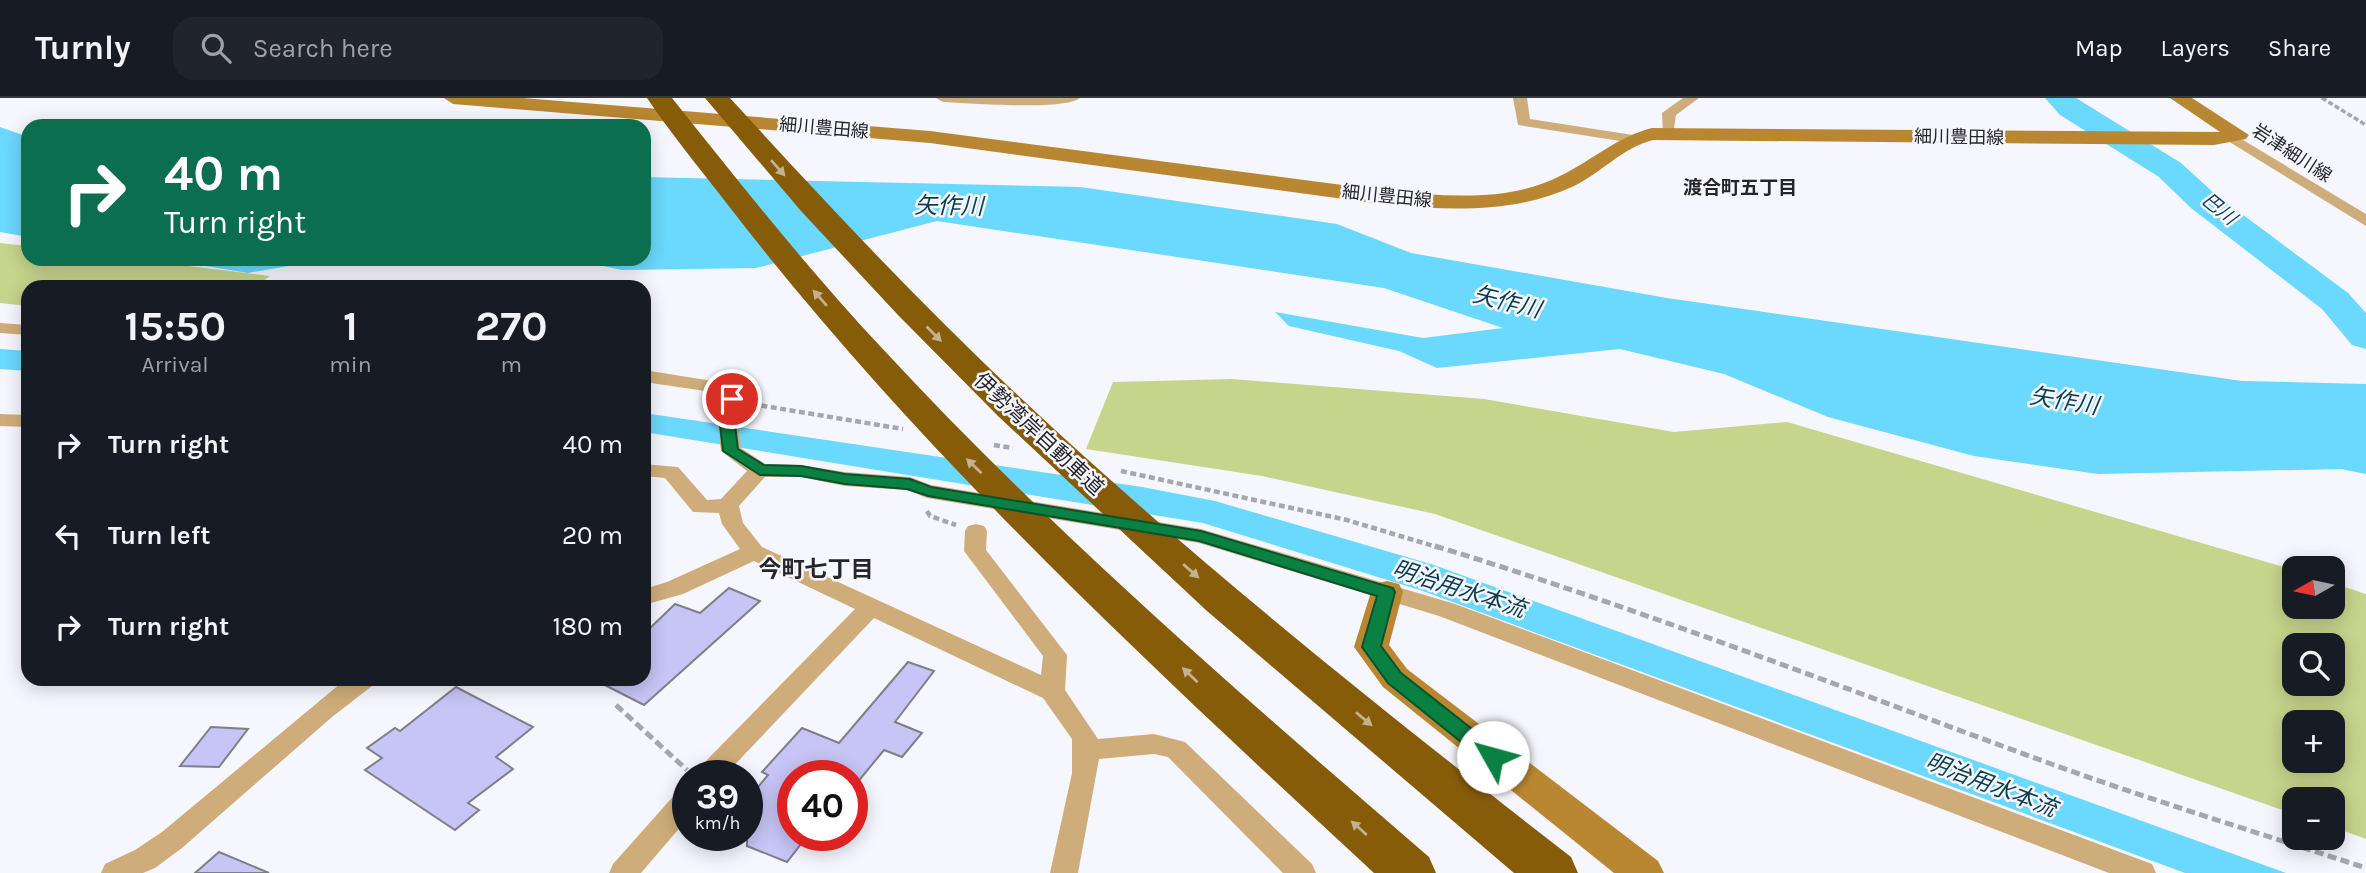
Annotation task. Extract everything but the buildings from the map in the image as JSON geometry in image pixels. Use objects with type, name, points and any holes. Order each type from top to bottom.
[{"type":"highway","name":"伊勢湾岸自動車道","points":[[718,98],[855,253],[1021,418],[1299,666],[1552,873]]},
{"type":"highway","points":[[656,106],[866,352],[951,443],[1221,705],[1410,873]]},
{"type":"main road","name":"細川豊田線","points":[[453,98],[656,106],[930,137],[1444,203],[1506,199],[1541,192],[1570,180],[1633,139],[1668,132],[2223,138]]},
{"type":"main road","points":[[656,106],[674,98]]},
{"type":"main road","points":[[2179,98],[2239,135],[2223,138]]},
{"type":"main road","points":[[1387,592],[1371,647],[1395,678],[1644,873]]},
{"type":"street","points":[[943,98],[1036,101],[1073,98]]},
{"type":"street","points":[[1520,98],[1523,122],[1633,139]]},
{"type":"street","points":[[1668,132],[1669,113],[1692,98]]},
{"type":"street","name":"岩津細川線","points":[[2223,138],[2366,221]]},
{"type":"street","points":[[0,328],[21,330]]},
{"type":"street","points":[[651,377],[718,387],[729,403],[731,451],[760,470],[801,471],[845,479],[910,484],[928,491],[1201,536],[1460,615],[2142,873]]},
{"type":"street","points":[[0,420],[21,421]]},
{"type":"street","points":[[760,470],[734,496],[728,506],[733,524],[754,552],[1052,691],[1085,737],[1087,750],[1085,773],[1064,873]]},
{"type":"street","points":[[651,471],[671,472],[701,507],[728,506]]},
{"type":"street","points":[[976,531],[975,551],[1055,654],[1052,691]]},
{"type":"street","points":[[651,595],[675,588],[754,552]]},
{"type":"street","points":[[723,760],[870,607]]},
{"type":"street","points":[[115,873],[145,859],[172,840],[354,686]]},
{"type":"street","points":[[1087,750],[1154,744],[1176,749],[1302,873]]},
{"type":"street","points":[[623,873],[672,817]]},
{"type":"path","points":[[2322,98],[2366,125]]},
{"type":"path","points":[[729,403],[910,430]]},
{"type":"path","points":[[991,444],[1018,449]]},
{"type":"path","points":[[1111,468],[1347,520],[1526,574],[1715,638],[2057,766],[2366,868]]},
{"type":"path","points":[[616,705],[676,760]]},
{"type":"green space","points":[[0,243],[21,245],[21,266],[188,266],[270,276],[265,280],[21,280],[21,305],[0,303]]},
{"type":"green space","points":[[1232,379],[1484,399],[1674,432],[1787,422],[2282,566],[2282,620],[2345,620],[2345,587],[2366,594],[2366,839],[2345,831],[2345,787],[2282,787],[2282,810],[1435,514],[1262,476],[1086,449],[1113,382]]},
{"type":"water","points":[[0,127],[21,134],[21,236],[0,232]]},
{"type":"water","name":"矢作川","points":[[651,177],[1080,187],[1337,224],[1411,253],[1667,298],[2242,381],[2366,384],[2366,474],[2341,469],[2098,474],[1974,456],[1828,417],[1724,374],[1620,349],[1437,368],[1399,351],[1289,326],[1275,312],[1423,338],[1503,328],[1384,288],[937,221],[756,268],[622,270],[603,266],[651,266]]},
{"type":"water","points":[[206,266],[288,266],[248,273]]},
{"type":"water","points":[[0,349],[21,350],[21,370],[0,369]]},
{"type":"water","name":"明治用水本流","points":[[651,414],[1142,487],[1215,501],[1434,565],[2286,873],[2185,873],[1423,591],[1203,523],[651,433]]},
{"type":"waterway","name":"巴川","points":[[2060,98],[2070,109],[2170,170],[2203,201],[2335,301],[2366,337]]},
{"type":"district","name":"渡合町五丁目","points":[[1740,188]]},
{"type":"district","name":"今町七丁目","points":[[816,569]]},
{"type":"route","points":[[732,399],[726,408],[731,451],[760,470],[801,471],[845,479],[910,484],[928,491],[1201,536],[1387,592],[1371,647],[1395,678],[1493,757]]}]
